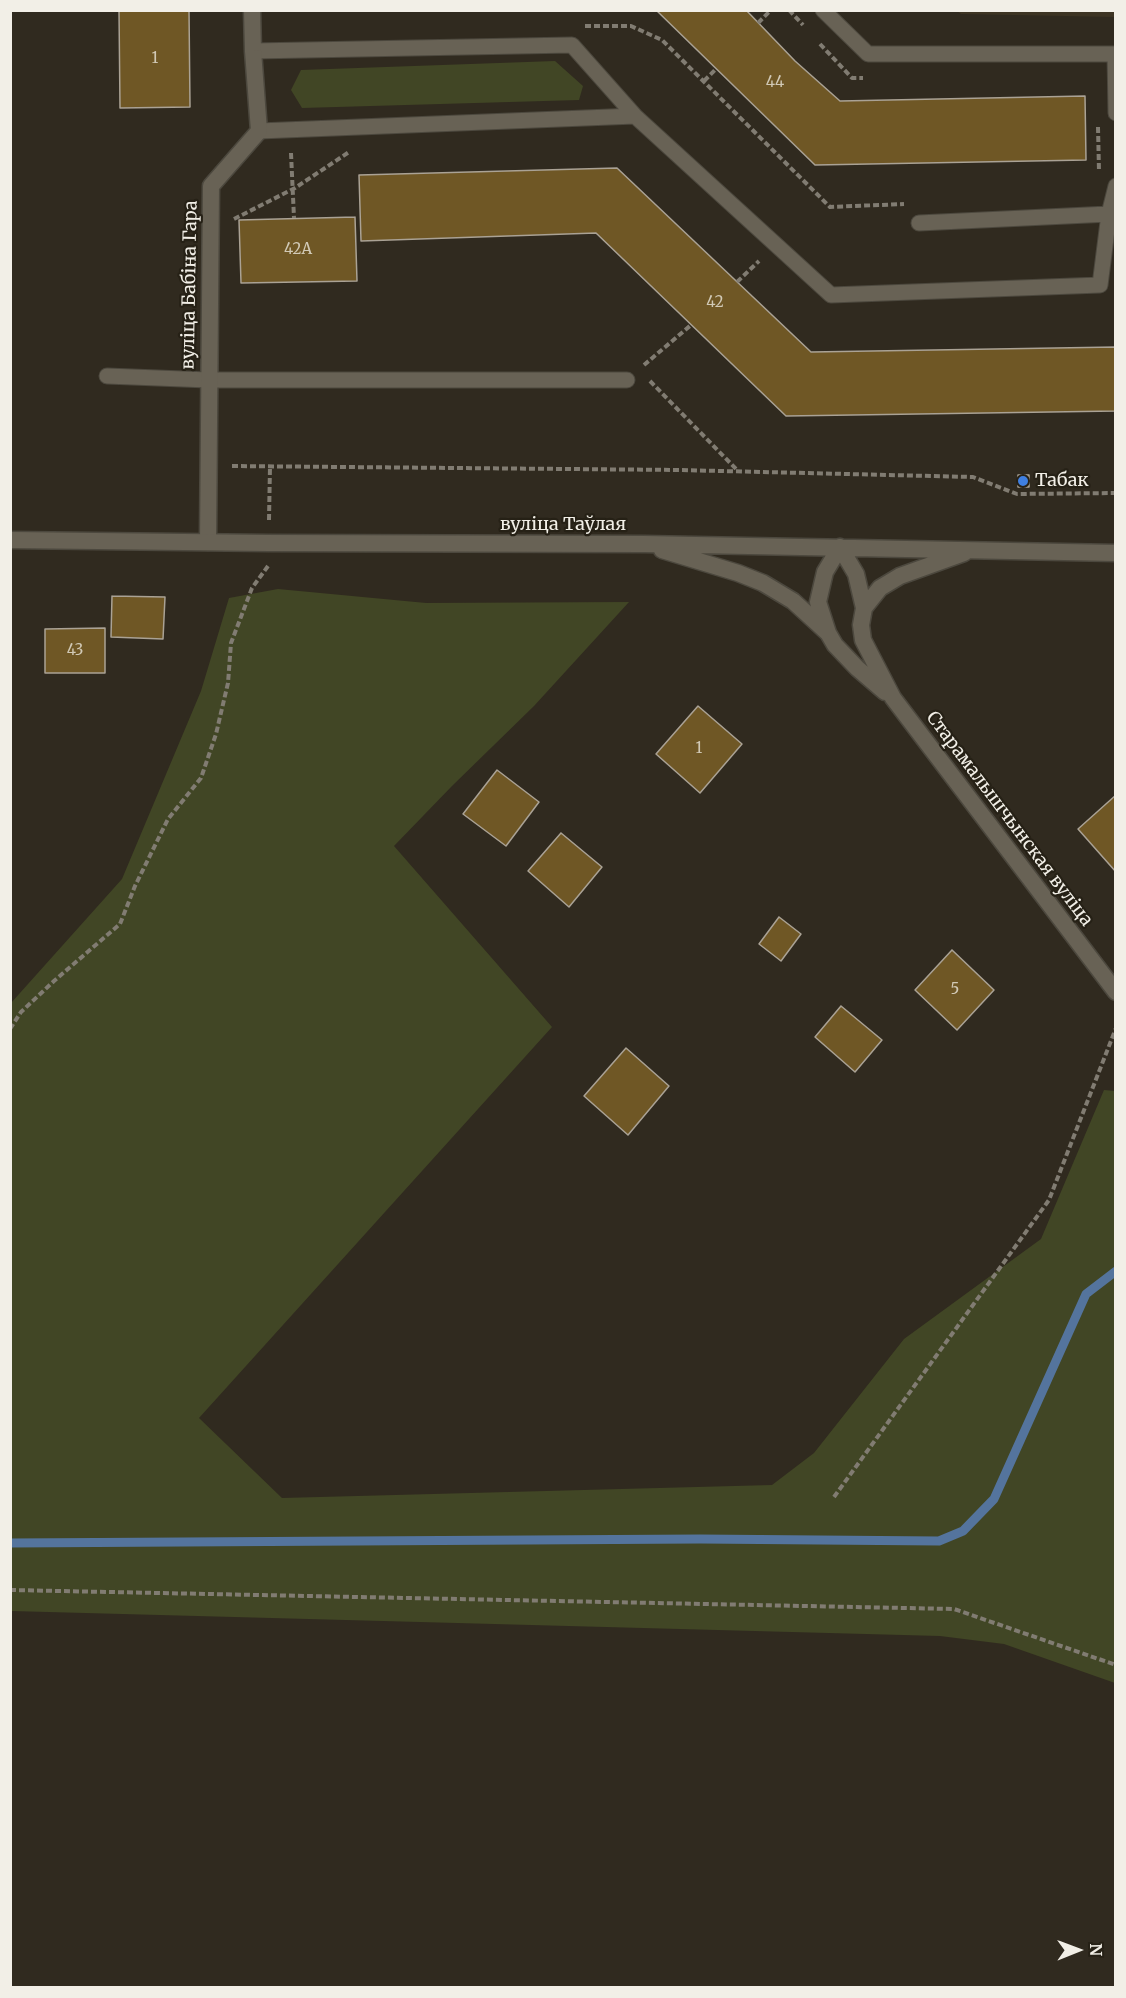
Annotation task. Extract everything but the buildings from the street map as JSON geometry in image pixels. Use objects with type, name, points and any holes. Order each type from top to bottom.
[{"type":"main road","points":[[252,10],[259,131]]},
{"type":"main road","name":"вуліца Бабіна Гара","points":[[208,542],[211,186],[259,131]]},
{"type":"main road","name":"вуліца Таўлая","points":[[10,540],[644,544],[1116,553]]},
{"type":"main road","points":[[644,544],[763,583],[792,601],[828,633]]},
{"type":"main road","points":[[840,547],[856,574],[864,608],[861,625],[863,640],[893,698],[857,668],[835,645],[828,633],[818,602],[825,572],[840,547]]},
{"type":"main road","points":[[864,608],[880,588],[900,576],[974,550]]},
{"type":"main road","name":"Старамалышчынская вуліца","points":[[893,698],[1116,992]]},
{"type":"lane","points":[[824,10],[868,54],[1115,54],[1116,112]]},
{"type":"lane","points":[[253,51],[572,45],[635,116],[831,295],[1100,285],[1109,214],[1116,186]]},
{"type":"lane","points":[[259,131],[635,116]]},
{"type":"lane","points":[[919,223],[1109,214]]},
{"type":"lane","points":[[107,376],[208,380],[627,380]]},
{"type":"path","points":[[758,23],[771,10]]},
{"type":"path","points":[[789,10],[805,27]]},
{"type":"path","points":[[584,26],[631,26],[662,40],[830,207],[912,204]]},
{"type":"path","points":[[813,36],[852,78],[863,78]]},
{"type":"path","points":[[704,81],[716,69]]},
{"type":"path","points":[[1098,126],[1099,172]]},
{"type":"path","points":[[231,220],[293,189],[357,146]]},
{"type":"path","points":[[291,148],[294,218]]},
{"type":"path","points":[[738,282],[759,261]]},
{"type":"path","points":[[627,380],[691,325]]},
{"type":"path","points":[[639,370],[739,472]]},
{"type":"path","points":[[209,465],[973,477],[1017,494],[1116,494]]},
{"type":"path","points":[[10,1029],[21,1012],[120,924],[135,886],[168,819],[201,778],[216,734],[228,683],[231,643],[252,588],[268,567]]},
{"type":"path","points":[[834,1497],[1049,1200],[1116,1028]]},
{"type":"path","points":[[10,1590],[954,1609],[1116,1665]]},
{"type":"shaded area","points":[[1115,10],[1115,17],[961,14],[957,11]]},
{"type":"green space","points":[[555,61],[583,86],[579,100],[302,108],[291,90],[301,70]]},
{"type":"green space","points":[[278,589],[426,603],[629,602],[534,706],[394,846],[552,1027],[199,1418],[282,1498],[772,1485],[814,1453],[904,1339],[1041,1239],[1104,1090],[1115,1091],[1115,1683],[1004,1644],[940,1636],[11,1611],[11,1003],[122,879],[201,691],[229,598]]},
{"type":"waterway","points":[[10,1543],[700,1539],[939,1541],[963,1531],[994,1499],[1086,1294],[1116,1271]]},
{"type":"place","name":"Табак","points":[[1023,481]]}]
